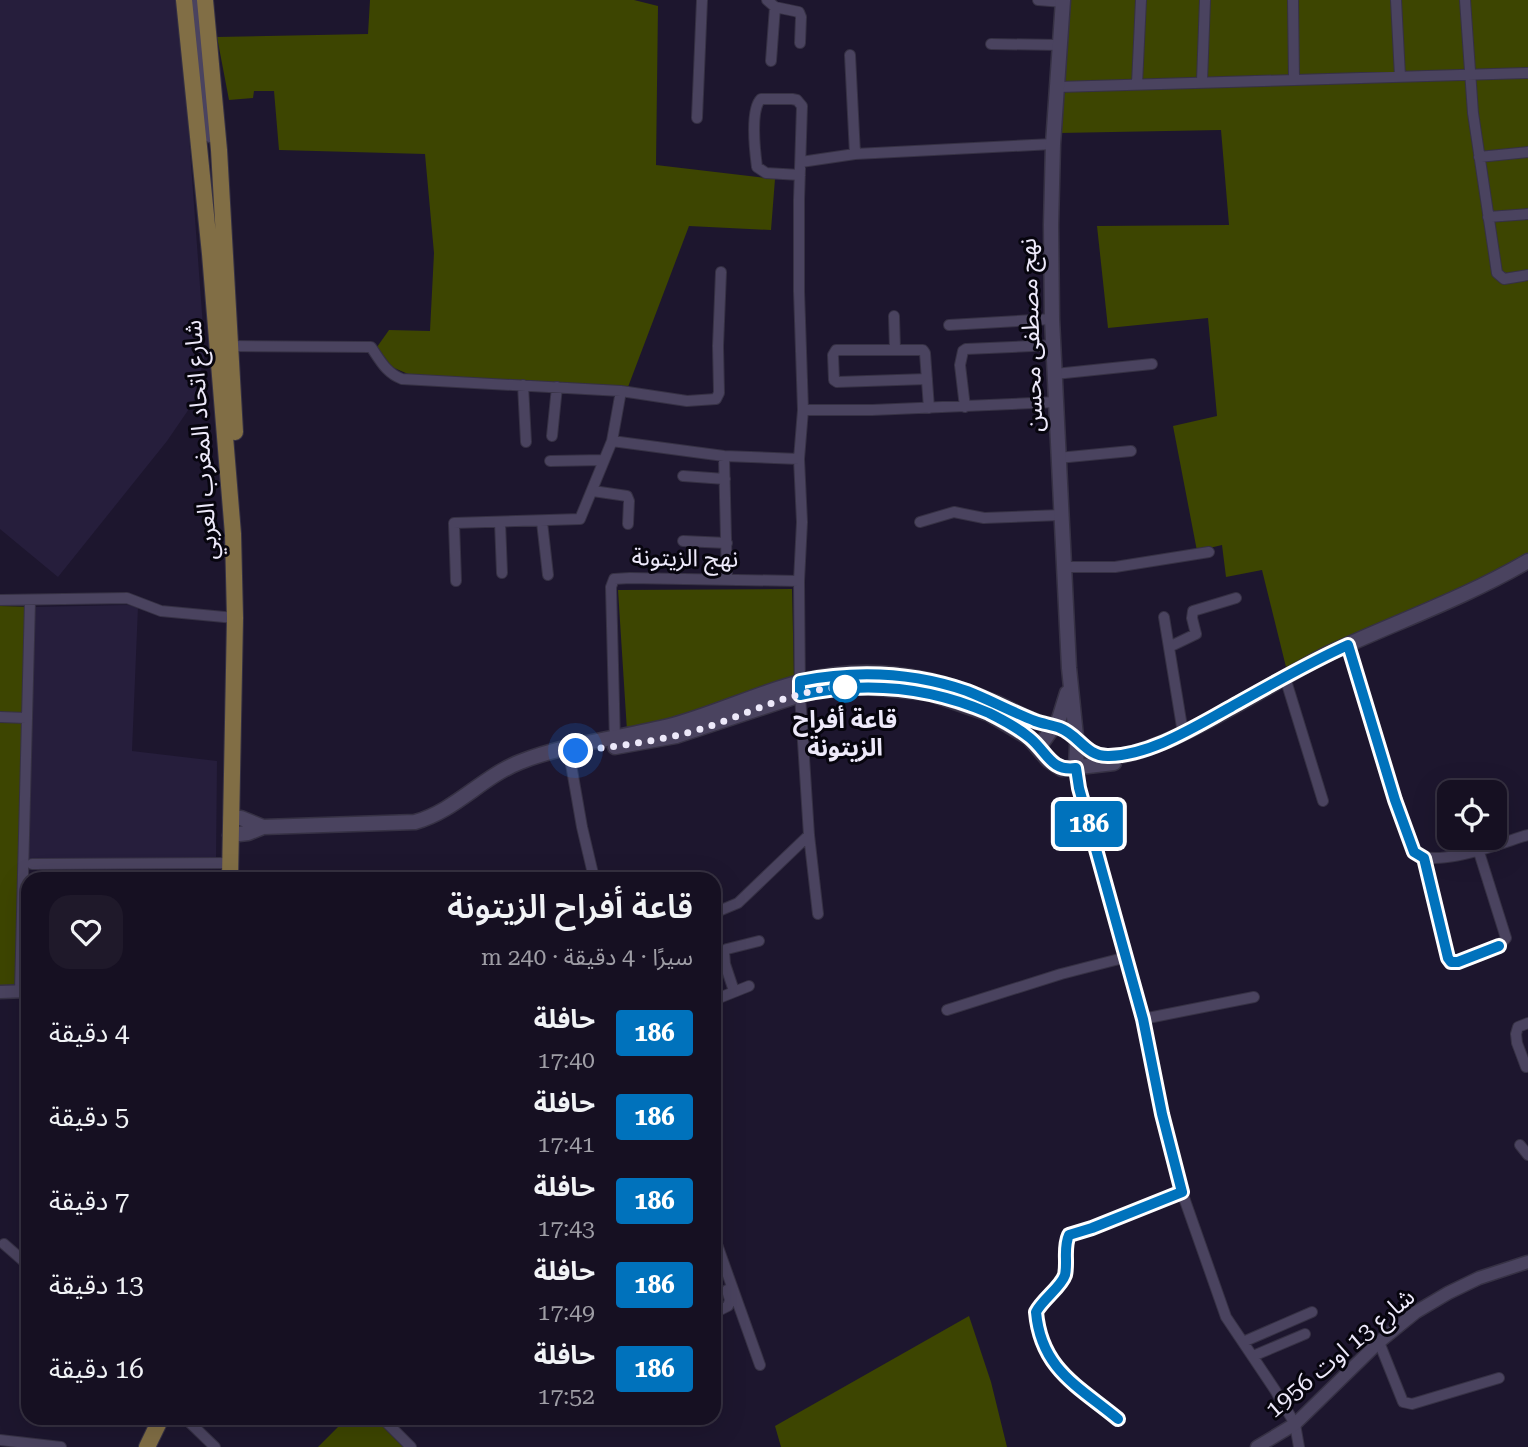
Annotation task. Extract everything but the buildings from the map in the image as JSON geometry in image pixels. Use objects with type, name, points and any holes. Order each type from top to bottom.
[{"type":"main road","name":"شارع اتحاد المغرب العربي","points":[[184,0],[210,254],[233,534],[236,818]]},
{"type":"main road","name":"شارع اتحاد المغرب العربي","points":[[205,0],[219,150],[244,607],[236,818],[231,871]]},
{"type":"main road","name":"نهج مصطفى محسن","points":[[1063,1],[1053,144],[1052,319],[1069,668],[1077,741],[1076,768]]},
{"type":"main road","points":[[800,688],[900,689],[928,693],[989,714],[1016,728],[1039,747],[1046,758],[1062,769],[1129,760],[1175,743],[1230,717],[1349,649],[1466,595],[1528,561]]},
{"type":"main road","points":[[235,835],[263,827],[415,822],[428,819],[509,767],[565,750],[676,736],[846,673],[929,680],[966,691],[1039,723],[1068,732],[1094,754],[1129,754],[1182,733],[1294,671],[1465,606],[1528,570]]},
{"type":"main road","name":"نهج مصطفى محسن","points":[[1053,726],[1066,704],[1069,668]]},
{"type":"main road","points":[[1039,747],[1053,726]]},
{"type":"main road","points":[[236,818],[263,827]]},
{"type":"main road","name":"شارع اتحاد المغرب العربي","points":[[235,835],[239,872]]},
{"type":"main road","points":[[147,1447],[158,1425]]},
{"type":"main road","points":[[157,1447],[167,1425]]},
{"type":"street","points":[[196,0],[223,254]]},
{"type":"street","points":[[697,118],[702,0]]},
{"type":"street","points":[[1038,0],[1063,1]]},
{"type":"street","points":[[1137,84],[1141,0]]},
{"type":"street","points":[[1202,81],[1205,0]]},
{"type":"street","points":[[1293,0],[1294,79]]},
{"type":"street","points":[[1396,0],[1400,76]]},
{"type":"street","points":[[1465,0],[1469,75],[1496,273],[1504,279],[1528,275]]},
{"type":"street","points":[[771,61],[771,3],[800,14],[800,43]]},
{"type":"street","points":[[991,44],[1060,45]]},
{"type":"street","points":[[850,55],[855,154]]},
{"type":"street","points":[[1058,87],[1528,74]]},
{"type":"street","points":[[800,175],[766,173],[757,167],[755,115],[757,102],[761,99],[792,99],[802,106],[799,291],[803,410],[799,459],[802,522],[799,581],[800,688],[809,835],[818,914]]},
{"type":"street","points":[[801,162],[855,154],[1053,144]]},
{"type":"street","points":[[1479,157],[1528,152]]},
{"type":"street","points":[[1488,217],[1528,214]]},
{"type":"street","points":[[229,345],[371,347],[386,369],[402,379],[621,391],[687,401],[716,399],[719,393],[721,271]]},
{"type":"street","points":[[894,316],[895,349]]},
{"type":"street","points":[[949,325],[1052,319]]},
{"type":"street","points":[[965,407],[960,365],[963,351],[1054,345]]},
{"type":"street","points":[[927,379],[837,382],[834,380],[832,355],[835,351],[923,350],[927,379],[929,408]]},
{"type":"street","points":[[1055,374],[1152,364]]},
{"type":"street","points":[[523,385],[527,442]]},
{"type":"street","points":[[552,436],[557,387]]},
{"type":"street","points":[[456,581],[454,523],[580,519],[612,441],[621,391]]},
{"type":"street","points":[[803,410],[965,407],[1056,402]]},
{"type":"street","points":[[612,441],[724,456],[799,459]]},
{"type":"street","points":[[1058,458],[1131,451]]},
{"type":"street","points":[[724,456],[727,580]]},
{"type":"street","points":[[551,461],[604,460]]},
{"type":"street","points":[[683,476],[725,479]]},
{"type":"street","points":[[593,491],[626,496],[629,503],[628,524]]},
{"type":"street","points":[[920,522],[954,512],[984,518],[1061,515]]},
{"type":"street","points":[[500,522],[502,573]]},
{"type":"street","points":[[542,522],[548,575]]},
{"type":"street","points":[[683,541],[727,543]]},
{"type":"street","points":[[1065,567],[1115,567],[1209,552]]},
{"type":"street","name":"نهج الزيتونة","points":[[615,743],[612,582],[616,578],[799,581]]},
{"type":"street","points":[[0,600],[127,598],[161,611],[235,618]]},
{"type":"street","points":[[1169,647],[1196,634],[1193,611],[1236,598]]},
{"type":"street","points":[[25,872],[30,601]]},
{"type":"street","points":[[1164,617],[1182,733]]},
{"type":"street","points":[[1349,649],[1414,852],[1424,858],[1446,858],[1475,850]]},
{"type":"street","points":[[1287,684],[1323,802]]},
{"type":"street","points":[[0,717],[26,718]]},
{"type":"street","points":[[565,750],[593,872]]},
{"type":"street","points":[[1076,768],[1079,788],[1143,1019],[1162,1114],[1182,1192],[1226,1317],[1295,1424],[1299,1447]]},
{"type":"street","points":[[721,910],[738,903],[809,835]]},
{"type":"street","points":[[1507,841],[1528,835]]},
{"type":"street","points":[[1424,858],[1448,958],[1451,962],[1458,962],[1499,946],[1506,938],[1479,850]]},
{"type":"street","points":[[32,864],[231,871]]},
{"type":"street","points":[[734,991],[725,964],[724,951],[759,941]]},
{"type":"street","points":[[947,1010],[1061,974],[1127,957]]},
{"type":"street","points":[[721,997],[749,986]]},
{"type":"street","points":[[0,992],[21,991]]},
{"type":"street","points":[[1143,1019],[1254,997]]},
{"type":"street","points":[[1527,1067],[1516,1034],[1518,1027],[1528,1023]]},
{"type":"street","points":[[1520,1145],[1528,1155]]},
{"type":"street","points":[[1118,1419],[1080,1391],[1047,1354],[1036,1312],[1065,1274],[1069,1235],[1182,1192]]},
{"type":"street","points":[[5,1244],[21,1259]]},
{"type":"street","points":[[721,1256],[760,1365]]},
{"type":"street","name":"شارع 13 اوت 1956","points":[[1258,1447],[1295,1424],[1379,1342],[1416,1312],[1448,1293],[1501,1270],[1528,1262]]},
{"type":"street","points":[[721,1272],[730,1300],[726,1308],[721,1310]]},
{"type":"street","points":[[1243,1342],[1312,1312]]},
{"type":"street","points":[[1253,1356],[1305,1334]]},
{"type":"street","points":[[1379,1342],[1403,1402],[1412,1404],[1499,1378]]},
{"type":"street","points":[[193,1425],[215,1447]]},
{"type":"street","points":[[389,1425],[411,1447]]},
{"type":"street","points":[[0,1440],[61,1447]]},
{"type":"street","points":[[1258,1447],[1276,1447]]},
{"type":"shaded area","points":[[0,0],[177,0],[183,55],[205,354],[193,403],[167,441],[58,577],[0,529]]},
{"type":"shaded area","points":[[34,607],[138,607],[132,751],[217,761],[216,864],[28,866]]},
{"type":"green space","points":[[370,0],[634,0],[658,6],[656,165],[775,179],[771,230],[689,226],[628,387],[408,374],[392,367],[377,347],[389,330],[430,331],[434,253],[425,154],[279,150],[274,91],[254,91],[253,98],[229,100],[217,37],[368,34]]},
{"type":"green space","points":[[1069,0],[1528,0],[1528,556],[1408,617],[1324,648],[1286,667],[1262,570],[1226,577],[1222,545],[1197,551],[1173,426],[1217,416],[1208,318],[1108,328],[1097,226],[1229,225],[1221,130],[1059,133]]},
{"type":"green space","points":[[792,589],[794,677],[690,716],[627,731],[618,590]]},
{"type":"green space","points":[[0,606],[34,607],[28,872],[21,872],[21,986],[0,986]]},
{"type":"green space","points":[[969,1316],[991,1382],[1007,1447],[781,1447],[775,1426]]},
{"type":"green space","points":[[340,1425],[383,1425],[404,1447],[318,1447]]},
{"type":"bus line","name":"186","points":[[1118,1419],[1080,1391],[1056,1366],[1047,1354],[1036,1312],[1065,1274],[1069,1235],[1182,1192],[1162,1114],[1143,1019],[1079,788],[1076,768],[1062,769],[1056,766],[1030,738],[1016,728],[943,696],[866,687],[833,687],[800,695],[800,681],[846,673],[902,676],[942,683],[1039,723],[1061,728],[1094,754],[1111,756],[1129,754],[1182,733],[1294,671],[1348,645],[1395,800],[1414,852],[1424,858],[1448,958],[1451,962],[1458,962],[1499,946]]},
{"type":"place","name":"قاعة أفراح الزيتونة","points":[[845,687]]},
{"type":"route","points":[[576,751],[661,740],[708,727],[787,698],[833,687],[850,687],[845,687]]}]
